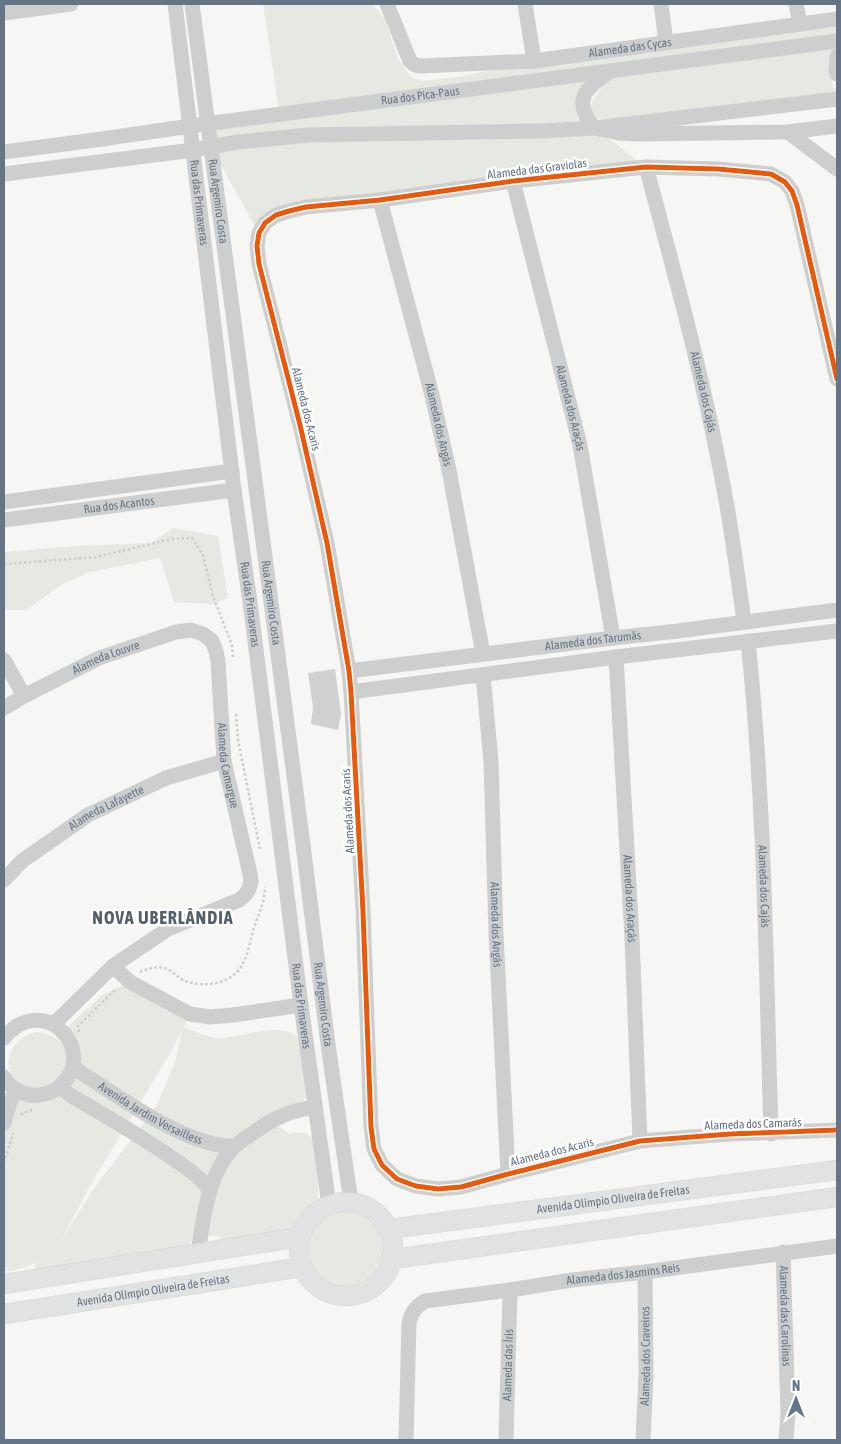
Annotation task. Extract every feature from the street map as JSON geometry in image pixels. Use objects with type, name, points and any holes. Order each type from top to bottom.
[{"type":"main road","name":"Avenida Olímpio Oliveira de Freitas","points":[[389,1229],[837,1170]]},
{"type":"main road","points":[[393,1259],[837,1197]]},
{"type":"main road","points":[[351,1202],[366,1206],[380,1216],[389,1229],[394,1249],[393,1259],[382,1280],[363,1293],[342,1296],[325,1291],[311,1281],[302,1267],[299,1252],[300,1237],[306,1224],[316,1213],[329,1205],[351,1202]]},
{"type":"main road","points":[[8,1313],[7,1283],[300,1237]]},
{"type":"main road","name":"Avenida Olímpio Oliveira de Freitas","points":[[8,1313],[302,1267]]},
{"type":"street","points":[[4,13],[71,4]]},
{"type":"street","name":"Rua das Primaveras","points":[[175,4],[234,490],[300,1005],[329,1205]]},
{"type":"street","name":"Rua Argemiro Costa","points":[[192,4],[329,1052],[351,1202]]},
{"type":"street","name":"Alameda das Cycas","points":[[387,4],[410,61],[421,66],[534,61],[837,19]]},
{"type":"street","points":[[525,4],[534,61]]},
{"type":"street","points":[[661,4],[666,42]]},
{"type":"street","points":[[796,4],[800,24]]},
{"type":"street","name":"Rua dos Pica-Paus","points":[[4,152],[837,41]]},
{"type":"street","points":[[837,56],[837,74]]},
{"type":"street","points":[[610,71],[592,84],[585,92],[583,102],[585,113],[595,128],[618,133],[638,134],[788,132],[837,126]]},
{"type":"street","points":[[4,174],[194,150],[210,146],[308,135],[542,131],[595,128],[837,99]]},
{"type":"street","points":[[788,132],[837,169]]},
{"type":"street","name":"Alameda das Graviolas","points":[[290,210],[380,200],[513,181],[646,167],[718,169],[771,174],[785,182],[792,191],[797,205],[836,362]]},
{"type":"street","name":"Alameda dos Cajás","points":[[646,167],[675,275],[710,420],[728,512],[744,621]]},
{"type":"street","name":"Alameda dos Araçás","points":[[513,181],[580,445],[613,638]]},
{"type":"street","name":"Alameda dos Angás","points":[[380,200],[432,395],[449,470],[483,654]]},
{"type":"street","name":"Alameda dos Acaris","points":[[290,210],[276,215],[265,223],[259,233],[257,246],[258,264],[300,425],[325,534],[352,692],[371,1127],[374,1149],[382,1165],[397,1179],[416,1186],[438,1189],[460,1187],[640,1141]]},
{"type":"street","points":[[836,362],[837,379]]},
{"type":"street","name":"Rua dos Acantos","points":[[4,502],[232,471]]},
{"type":"street","name":"Rua dos Acantos","points":[[4,520],[234,490]]},
{"type":"street","name":"Alameda dos Tarumãs","points":[[349,671],[837,610]]},
{"type":"street","points":[[812,613],[814,633]]},
{"type":"street","name":"Alameda Louvre","points":[[4,708],[99,658],[176,632],[191,630],[203,634],[212,641]]},
{"type":"street","points":[[678,631],[680,649]]},
{"type":"street","name":"Alameda dos Tarumãs","points":[[352,692],[616,657],[837,631]]},
{"type":"street","name":"Alameda Camargue","points":[[113,966],[168,929],[239,900],[249,889],[251,882],[250,874],[224,761],[218,662],[212,641]]},
{"type":"street","name":"Alameda dos Cajás","points":[[748,641],[755,706],[764,895],[771,1134]]},
{"type":"street","points":[[544,646],[548,666]]},
{"type":"street","name":"Alameda dos Araçás","points":[[616,657],[632,938],[640,1141]]},
{"type":"street","points":[[4,660],[24,696]]},
{"type":"street","name":"Alameda dos Angás","points":[[483,675],[491,761],[496,934],[508,1174]]},
{"type":"street","name":"Alameda Lafayette","points":[[4,880],[22,861],[88,815],[166,778],[224,761]]},
{"type":"street","points":[[279,831],[301,829]]},
{"type":"street","points":[[52,1024],[113,966],[130,982],[190,1014],[210,1017],[300,1005]]},
{"type":"street","points":[[4,1078],[16,1090],[27,1094],[38,1096],[50,1093],[60,1087],[68,1077],[73,1066],[74,1053],[70,1041],[63,1031],[44,1021],[26,1021],[6,1031]]},
{"type":"street","points":[[307,1050],[321,1048],[329,1052]]},
{"type":"street","name":"Avenida Jardim Versailless","points":[[73,1066],[150,1116],[187,1135],[219,1145],[234,1146]]},
{"type":"street","name":"Avenida Jardim Versailless","points":[[60,1087],[189,1169],[210,1190]]},
{"type":"street","points":[[9,1124],[10,1102],[16,1090]]},
{"type":"street","points":[[198,1254],[210,1190],[223,1161],[234,1146],[270,1121],[315,1106]]},
{"type":"street","points":[[138,1135],[150,1116]]},
{"type":"street","name":"Alameda dos Camarás","points":[[640,1141],[730,1134],[771,1134],[837,1130]]},
{"type":"street","name":"Alameda dos Jasmins Reis","points":[[406,1440],[409,1323],[412,1312],[418,1305],[425,1302],[572,1280],[837,1246]]},
{"type":"street","name":"Alameda das Carolinas","points":[[783,1252],[788,1414],[786,1440]]},
{"type":"street","name":"Alameda dos Craveiros","points":[[643,1440],[646,1376],[645,1272]]},
{"type":"street","name":"Alameda das Íris","points":[[506,1440],[510,1290]]},
{"type":"path","points":[[19,1119],[23,1113],[39,1108]]},
{"type":"path","points":[[4,1163],[9,1124]]},
{"type":"shaded area","points":[[263,4],[377,4],[374,6],[385,19],[398,59],[411,77],[422,81],[837,27],[837,39],[279,110]]},
{"type":"shaded area","points":[[834,48],[831,72],[833,87],[837,92],[603,121],[590,112],[593,99],[610,77]]},
{"type":"shaded area","points":[[610,71],[585,92],[595,128],[646,167],[306,207],[259,233],[210,146],[207,124]]},
{"type":"shaded area","points":[[173,528],[218,536],[228,598],[213,604],[174,602],[160,558],[90,572],[63,584],[26,610],[4,610],[4,552],[73,546],[151,543]]},
{"type":"shaded area","points":[[130,982],[190,1014],[184,1027],[202,1034],[221,1038],[273,1030],[292,1033],[300,1039],[307,1096],[299,1105],[268,1119],[290,1134],[305,1134],[317,1142],[318,1198],[292,1228],[235,1246],[223,1241],[219,1236],[195,1235],[190,1244],[182,1251],[36,1271],[35,1263],[17,1270],[4,1271],[4,1123],[10,1102],[39,1096],[73,1066],[63,1031],[101,996]],"holes":[[[182,1030],[175,1062],[156,1107],[92,1191],[60,1243],[90,1186],[172,1050]]]},
{"type":"shaded area","points":[[36,1032],[47,1034],[59,1040],[68,1055],[58,1084],[32,1090],[15,1080],[9,1065],[9,1057],[21,1039]]},
{"type":"shaded area","points":[[347,1210],[362,1213],[375,1222],[384,1235],[387,1250],[384,1265],[375,1278],[362,1287],[347,1290],[332,1287],[319,1278],[310,1265],[307,1250],[310,1235],[319,1222],[332,1213]]},
{"type":"building","points":[[335,669],[341,714],[338,730],[311,724],[313,708],[308,673]]},
{"type":"cycle path","points":[[837,379],[797,205],[792,191],[785,182],[771,174],[718,169],[646,167],[513,181],[380,200],[306,207],[276,215],[265,223],[259,233],[257,246],[259,264],[300,425],[327,543],[349,671],[363,911],[371,1127],[374,1149],[382,1165],[397,1179],[416,1186],[438,1189],[461,1187],[640,1141],[730,1134],[837,1130]]},
{"type":"district","name":"NOVA UBERLÂNDIA","points":[[163,918]]}]
